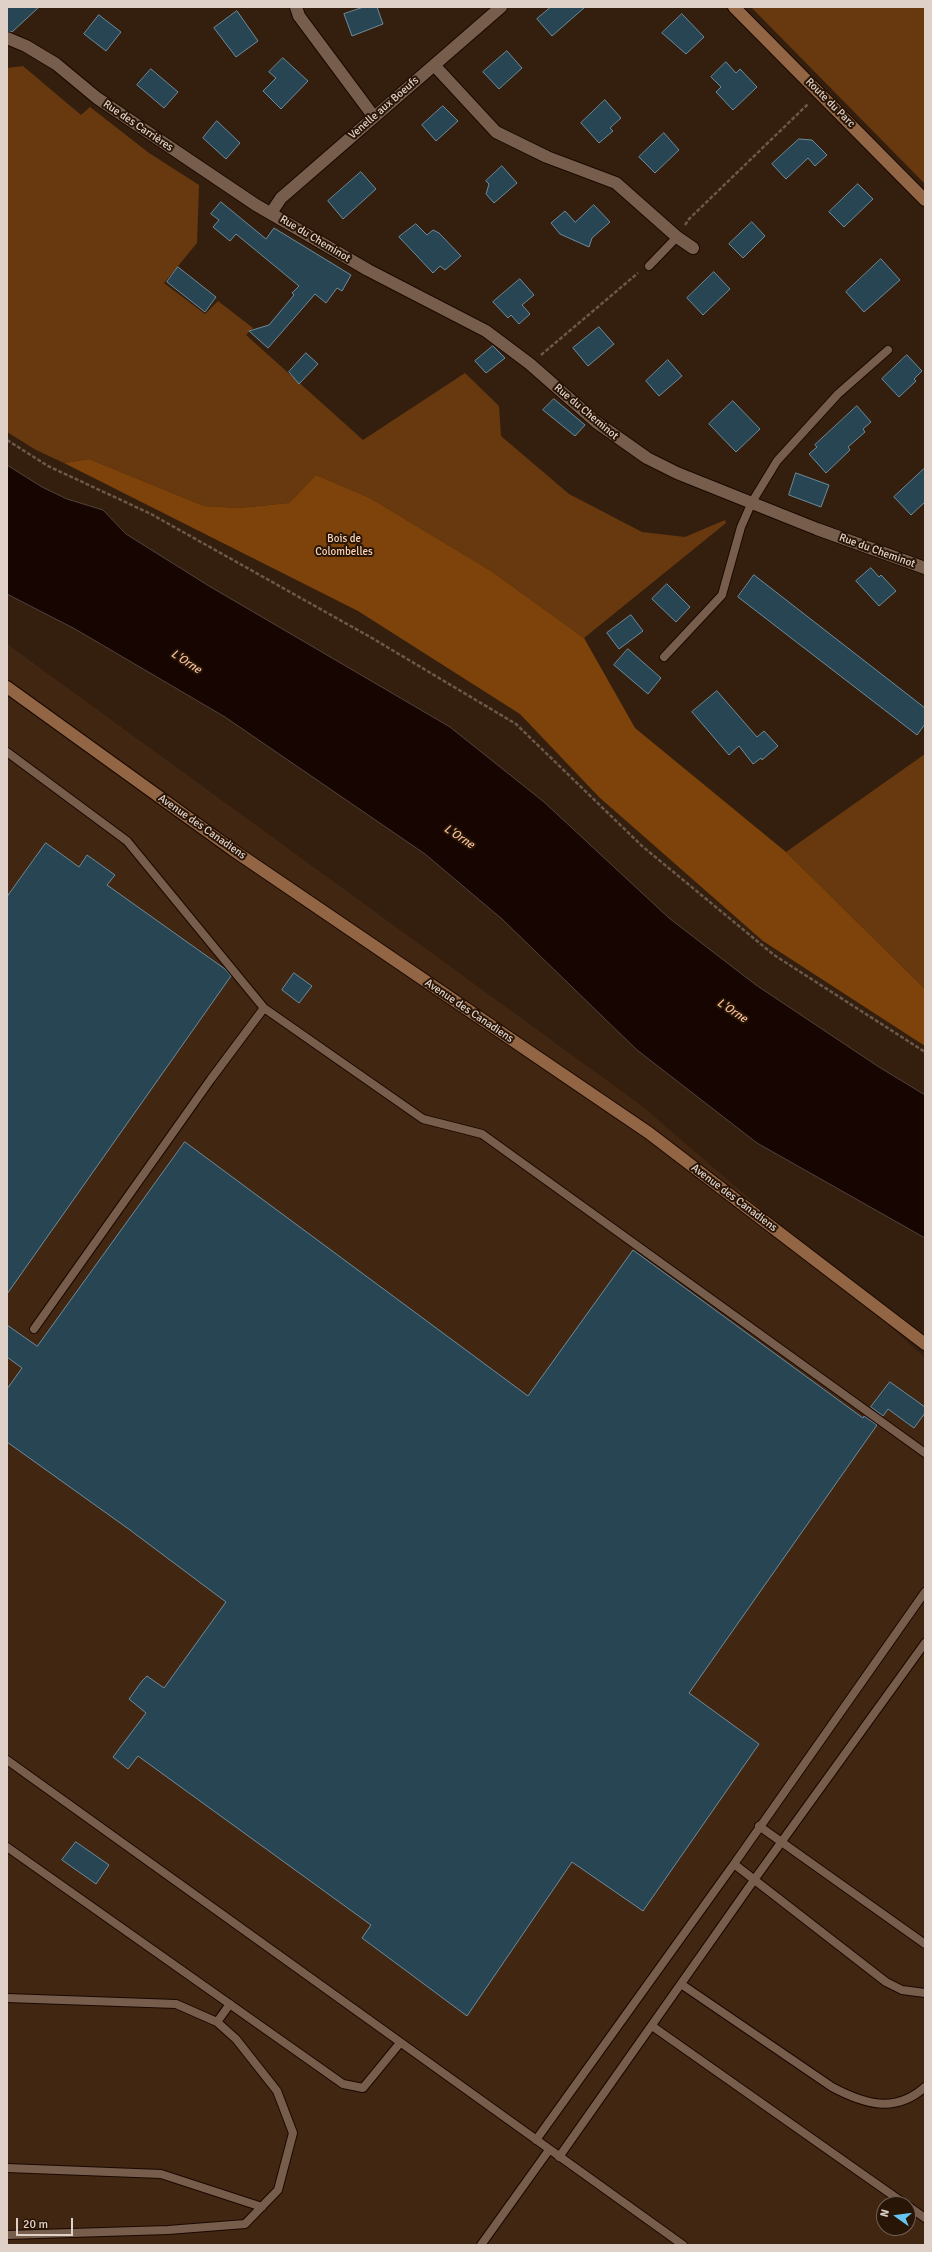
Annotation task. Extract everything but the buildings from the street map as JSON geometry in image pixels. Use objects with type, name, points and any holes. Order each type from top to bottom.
[{"type":"street","points":[[296,7],[299,16],[374,117]]},
{"type":"street","name":"Venelle aux Boeufs","points":[[270,213],[281,198],[500,7]]},
{"type":"street","name":"Route du Parc","points":[[734,7],[821,92],[925,200]]},
{"type":"street","name":"Rue des Carrières","points":[[7,38],[26,46],[56,64],[97,98],[270,213]]},
{"type":"street","points":[[434,65],[496,132],[547,157],[616,183],[677,237],[693,248]]},
{"type":"street","name":"Rue du Cheminot","points":[[270,213],[368,270],[486,331],[530,364],[596,422],[647,458],[678,473],[817,529],[925,568]]},
{"type":"street","name":"Avenue des Canadiens","points":[[7,687],[233,850],[648,1134],[925,1344]]},
{"type":"lane","points":[[649,266],[677,237]]},
{"type":"lane","points":[[664,657],[722,595],[741,527],[752,502],[777,461],[838,394],[888,350]]},
{"type":"lane","points":[[7,752],[127,841],[264,1008],[422,1119],[482,1134],[925,1453]]},
{"type":"lane","points":[[34,1329],[211,1079],[264,1008]]},
{"type":"lane","points":[[536,2140],[734,1864],[759,1826],[925,1592]]},
{"type":"lane","points":[[560,2157],[754,1880],[925,1643]]},
{"type":"lane","points":[[7,1760],[683,2245]]},
{"type":"lane","points":[[759,1826],[925,1944]]},
{"type":"lane","points":[[7,1846],[343,2084],[363,2088],[400,2043]]},
{"type":"lane","points":[[734,1864],[886,1982],[902,1990],[925,1993]]},
{"type":"lane","points":[[681,1984],[832,2087],[849,2096],[867,2102],[885,2104],[914,2097],[925,2087]]},
{"type":"lane","points":[[7,1998],[176,2004],[217,2022],[236,2039],[277,2091],[293,2133],[278,2190],[245,2224],[168,2230],[7,2235]]},
{"type":"lane","points":[[217,2022],[230,2004]]},
{"type":"lane","points":[[652,2026],[894,2196]]},
{"type":"lane","points":[[481,2245],[549,2150]]},
{"type":"lane","points":[[7,2168],[161,2174],[262,2207]]},
{"type":"lane","points":[[916,2212],[925,2218]]},
{"type":"path","points":[[677,237],[689,219],[821,92]]},
{"type":"path","points":[[539,357],[630,278]]},
{"type":"path","points":[[7,440],[48,466],[165,522],[372,638],[516,724],[642,846],[774,955],[925,1052]]},
{"type":"shaded area","points":[[751,7],[925,7],[925,184]]},
{"type":"shaded area","points":[[23,66],[81,115],[90,107],[149,153],[199,185],[197,243],[164,283],[205,314],[218,301],[253,328],[246,335],[363,440],[465,373],[499,406],[501,436],[569,494],[642,532],[685,537],[725,520],[726,523],[584,638],[491,571],[370,498],[316,475],[289,503],[238,508],[204,506],[89,459],[64,463],[36,450],[7,432],[7,68]]},
{"type":"shaded area","points":[[7,644],[642,1106],[796,1239],[925,1358],[925,2245],[7,2245]]},
{"type":"shaded area","points":[[925,754],[925,989],[786,852]]},
{"type":"green space","name":"Bois de Colombelles","points":[[89,459],[204,506],[238,508],[289,503],[316,475],[370,498],[491,571],[584,638],[635,728],[786,852],[925,989],[925,1046],[763,941],[599,797],[520,714],[358,611],[64,463]]},
{"type":"water","name":"L'Orne","points":[[7,465],[42,487],[67,499],[103,510],[126,534],[209,586],[450,727],[544,802],[669,918],[756,985],[879,1067],[925,1095],[925,1238],[757,1143],[637,1050],[502,919],[425,854],[225,717],[75,629],[7,594]]}]
